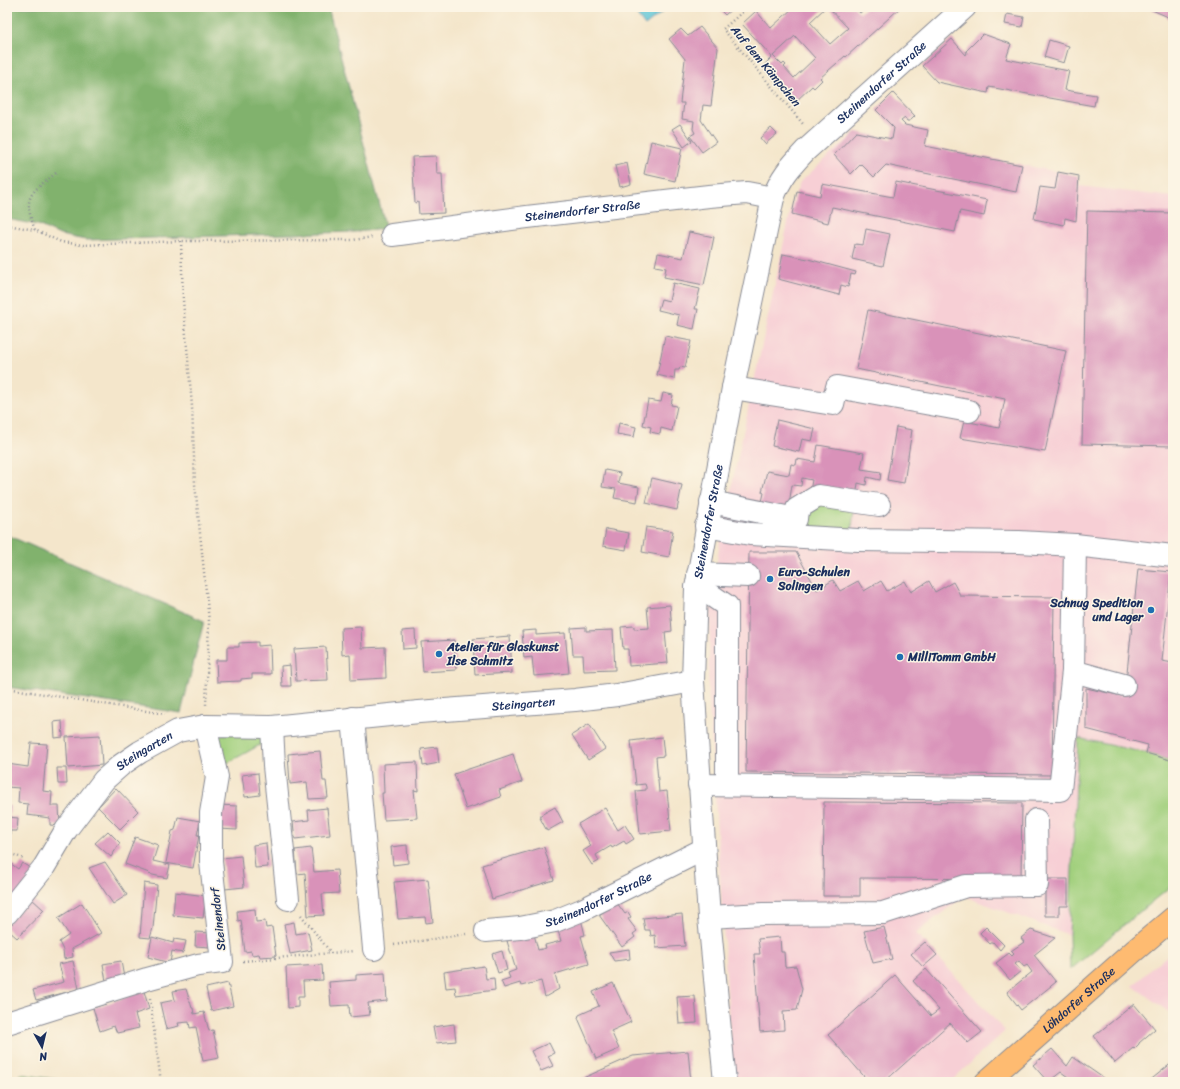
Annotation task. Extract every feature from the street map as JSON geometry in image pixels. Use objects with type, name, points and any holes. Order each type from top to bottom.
[{"type":"main road","name":"Löhdorfer Straße","points":[[986,1082],[1173,918]]},
{"type":"street","name":"Steinendorfer Straße","points":[[725,1082],[709,917],[692,681],[697,581],[706,526],[733,388],[773,198],[779,182],[789,168],[817,140],[965,7]]},
{"type":"street","name":"Steinendorfer Straße","points":[[392,235],[527,217],[724,195],[747,193],[773,198]]},
{"type":"street","points":[[733,388],[833,404],[837,388],[969,411]]},
{"type":"street","points":[[711,502],[796,519],[798,509],[818,496],[880,505]]},
{"type":"street","points":[[706,526],[750,534],[858,540],[1020,542],[1075,545],[1173,556]]},
{"type":"street","points":[[699,785],[1060,790],[1073,671],[1075,545]]},
{"type":"street","points":[[697,581],[748,576]]},
{"type":"street","points":[[697,581],[708,593],[727,606],[727,785]]},
{"type":"street","points":[[1073,671],[1124,685]]},
{"type":"street","name":"Steingarten","points":[[7,913],[44,867],[66,830],[104,780],[134,756],[178,731],[205,726],[272,727],[352,718],[575,700],[618,695],[692,681]]},
{"type":"street","points":[[352,718],[374,949]]},
{"type":"street","name":"Steinendorf","points":[[7,1023],[147,978],[198,965],[222,962],[211,862],[211,813],[217,777],[205,726]]},
{"type":"street","points":[[272,727],[274,766],[288,899]]},
{"type":"street","points":[[709,917],[763,914],[882,913],[966,886],[1037,885],[1036,820]]},
{"type":"street","name":"Steinendorfer Straße","points":[[486,931],[520,928],[555,921],[582,910],[704,849]]},
{"type":"path","name":"Auf dem Kämpchen","points":[[748,7],[723,29],[817,140]]},
{"type":"path","points":[[35,230],[30,216],[28,203],[32,193],[56,173]]},
{"type":"path","points":[[7,225],[35,230],[61,242],[83,245],[181,241],[353,240],[392,235]]},
{"type":"path","points":[[181,241],[183,300],[192,406],[195,484],[209,621],[205,726]]},
{"type":"path","points":[[7,688],[171,715]]},
{"type":"path","points":[[288,899],[332,954]]},
{"type":"path","points":[[222,962],[332,954],[374,949],[486,931]]},
{"type":"path","points":[[147,978],[161,1082]]},
{"type":"shaded area","points":[[856,132],[1079,176],[1079,186],[1173,197],[1173,884],[1070,970],[1069,935],[964,896],[916,933],[1005,1031],[950,1082],[734,1082],[732,1070],[708,685],[711,604],[720,541],[792,204],[800,182]]},
{"type":"shaded area","points":[[1173,951],[1173,1015],[1133,986]]},
{"type":"green space","points":[[7,7],[328,7],[386,229],[354,232],[86,240],[60,235],[38,225],[7,219],[7,65],[9,63],[7,48]]},
{"type":"green space","points":[[818,500],[854,507],[852,529],[840,534],[804,528],[807,509]]},
{"type":"green space","points":[[7,535],[204,621],[181,713],[7,687]]},
{"type":"green space","points":[[264,733],[267,741],[222,766],[211,734]]},
{"type":"green space","points":[[1078,738],[1146,753],[1173,761],[1173,884],[1070,970],[1069,935]]},
{"type":"green space","points":[[21,1074],[74,1082],[16,1082]]},
{"type":"water","points":[[643,7],[662,7],[665,10],[645,26],[635,13]]},
{"type":"building","points":[[717,7],[734,7],[725,15]]},
{"type":"building","points":[[792,7],[826,7],[810,22],[830,44],[848,28],[828,7],[854,7],[860,13],[867,7],[901,7],[846,57],[845,56],[820,78],[822,80],[814,88],[812,86],[795,102],[762,67],[772,57],[742,24],[756,11],[771,28],[793,8]],"holes":[[[795,36],[815,58],[794,78],[784,67],[786,65],[784,63],[782,65],[773,56]]]},
{"type":"building","points":[[1145,7],[1173,7],[1173,22],[1166,16]]},
{"type":"building","points":[[1007,14],[1024,17],[1022,27],[1005,24]]},
{"type":"building","points":[[700,27],[718,48],[711,106],[703,105],[701,120],[716,142],[702,152],[690,136],[695,133],[693,129],[694,121],[682,119],[684,103],[680,103],[685,59],[669,39],[681,29],[688,36]]},
{"type":"building","points":[[983,34],[1011,44],[1006,59],[1069,71],[1065,90],[1096,95],[1094,106],[989,87],[988,93],[937,82],[922,66],[952,39],[966,55],[966,51]]},
{"type":"building","points":[[1049,40],[1069,46],[1064,63],[1044,57]]},
{"type":"building","points":[[893,93],[915,116],[910,121],[907,121],[905,118],[901,121],[905,125],[928,130],[925,146],[1022,165],[1016,192],[886,165],[874,177],[861,164],[851,174],[834,155],[856,132],[892,139],[894,128],[876,110]]},
{"type":"building","points":[[680,124],[692,141],[684,147],[672,129]]},
{"type":"building","points":[[771,128],[777,134],[765,144],[760,138]]},
{"type":"building","points":[[651,141],[682,148],[675,181],[644,174]]},
{"type":"building","points":[[436,156],[437,174],[442,174],[444,213],[419,214],[418,202],[415,203],[412,157]]},
{"type":"building","points":[[627,163],[631,184],[620,187],[615,166]]},
{"type":"building","points":[[1058,172],[1079,176],[1076,221],[1065,218],[1064,225],[1034,219],[1040,187],[1055,189]]},
{"type":"building","points":[[896,182],[987,200],[984,216],[960,211],[955,232],[832,207],[828,223],[792,214],[797,191],[820,196],[822,184],[893,197]]},
{"type":"building","points":[[1087,211],[1173,213],[1173,446],[1082,444]]},
{"type":"building","points":[[866,229],[890,234],[883,266],[852,259],[855,244],[863,245]]},
{"type":"building","points":[[689,232],[714,237],[704,285],[664,277],[666,268],[655,266],[658,253],[683,258]]},
{"type":"building","points":[[783,254],[856,272],[855,275],[851,274],[848,287],[841,285],[839,295],[778,279]]},
{"type":"building","points":[[673,283],[700,289],[695,309],[698,309],[694,329],[677,325],[679,315],[658,310],[661,299],[669,301]]},
{"type":"building","points":[[868,310],[1066,351],[1045,452],[960,438],[964,421],[999,428],[1005,399],[856,369]]},
{"type":"building","points":[[665,336],[691,341],[685,368],[680,367],[679,370],[675,370],[674,379],[657,375]]},
{"type":"building","points":[[663,393],[673,395],[671,405],[677,406],[672,431],[661,428],[660,434],[650,432],[651,427],[643,425],[648,400],[661,402]]},
{"type":"building","points":[[777,420],[815,429],[812,441],[802,439],[799,452],[772,446]]},
{"type":"building","points":[[619,423],[636,427],[634,437],[617,434]]},
{"type":"building","points":[[896,427],[912,430],[904,483],[887,480]]},
{"type":"building","points":[[818,445],[864,453],[861,469],[881,472],[880,480],[867,477],[866,485],[858,483],[856,499],[810,491],[812,480],[802,478],[801,486],[792,485],[788,511],[761,506],[764,493],[762,492],[767,471],[789,475],[791,464],[796,465],[797,459],[815,462]]},
{"type":"building","points":[[605,470],[620,473],[618,483],[639,487],[637,502],[614,498],[616,489],[602,487]]},
{"type":"building","points":[[652,478],[682,485],[677,510],[646,503]]},
{"type":"building","points":[[646,527],[673,531],[669,557],[642,552]]},
{"type":"building","points":[[606,529],[629,533],[626,550],[603,546]]},
{"type":"building","name":"MilliTomm GmbH","points":[[749,552],[796,552],[817,590],[833,580],[840,591],[858,581],[864,591],[881,581],[887,591],[905,581],[911,592],[929,581],[935,592],[953,582],[960,596],[1054,597],[1052,775],[746,772]]},
{"type":"building","points":[[1138,569],[1171,572],[1162,661],[1173,663],[1173,761],[1146,753],[1148,745],[1086,729],[1086,688],[1122,696],[1127,672]]},
{"type":"building","points":[[670,605],[672,631],[665,632],[668,663],[629,666],[628,649],[623,649],[621,627],[634,626],[634,629],[649,628],[647,607]]},
{"type":"building","points":[[361,627],[362,648],[385,647],[386,678],[351,680],[350,654],[342,655],[341,628]]},
{"type":"building","points":[[586,627],[586,631],[613,630],[615,670],[584,671],[583,655],[573,655],[571,628]]},
{"type":"building","points":[[415,630],[416,648],[403,649],[402,631]]},
{"type":"building","points":[[536,630],[536,635],[565,633],[569,673],[534,676],[532,657],[524,658],[522,631]]},
{"type":"building","points":[[510,636],[512,673],[475,675],[473,639]]},
{"type":"building","points":[[454,640],[456,670],[423,672],[421,642]]},
{"type":"building","points":[[258,642],[258,646],[270,645],[271,674],[252,674],[252,678],[241,679],[241,681],[217,682],[216,660],[227,660],[227,647],[239,647],[239,643]]},
{"type":"building","points":[[326,647],[328,680],[296,681],[294,649]]},
{"type":"building","points":[[290,665],[291,686],[282,686],[281,666]]},
{"type":"building","points":[[62,721],[63,737],[55,738],[54,722]]},
{"type":"building","points":[[589,724],[605,749],[588,760],[572,735]]},
{"type":"building","points":[[100,735],[102,765],[68,768],[66,737]]},
{"type":"building","points":[[662,737],[664,756],[656,757],[659,792],[667,791],[671,831],[640,834],[636,791],[646,790],[646,787],[645,784],[636,785],[631,741]]},
{"type":"building","points":[[31,743],[47,744],[43,791],[52,792],[51,806],[59,806],[60,826],[50,825],[50,818],[27,815],[28,804],[18,803],[19,788],[7,787],[7,764],[28,767]]},
{"type":"building","points":[[437,747],[439,763],[423,766],[421,749]]},
{"type":"building","points":[[320,751],[323,781],[326,781],[328,798],[309,799],[307,782],[290,784],[288,754]]},
{"type":"building","points":[[513,754],[522,782],[499,790],[501,797],[466,809],[454,774]]},
{"type":"building","points":[[417,762],[418,791],[414,790],[417,818],[384,820],[382,793],[384,793],[383,764]]},
{"type":"building","points":[[57,768],[66,768],[67,784],[58,784]]},
{"type":"building","points":[[258,773],[260,795],[245,797],[242,775]]},
{"type":"building","points":[[116,788],[138,811],[120,829],[98,807]]},
{"type":"building","points":[[824,802],[1022,803],[1021,879],[860,878],[860,896],[823,896]]},
{"type":"building","points":[[219,805],[237,806],[237,830],[219,829]]},
{"type":"building","points":[[7,806],[10,806],[9,817],[18,818],[17,831],[10,831],[10,839],[7,839]]},
{"type":"building","points":[[555,807],[563,822],[547,831],[539,816]]},
{"type":"building","points":[[327,808],[330,835],[295,839],[293,822],[309,820],[308,810]]},
{"type":"building","points":[[605,808],[618,830],[625,825],[634,839],[626,844],[624,841],[612,848],[611,846],[596,855],[599,861],[592,865],[583,851],[591,846],[578,824]]},
{"type":"building","points":[[178,817],[200,821],[193,868],[166,863],[172,831],[175,830]]},
{"type":"building","points":[[108,831],[120,843],[111,857],[95,843]]},
{"type":"building","points":[[135,837],[158,845],[153,861],[170,865],[167,878],[148,874],[149,873],[125,864]]},
{"type":"building","points":[[266,843],[268,867],[255,868],[253,845]]},
{"type":"building","points":[[407,845],[408,863],[393,865],[391,847]]},
{"type":"building","points":[[544,847],[554,880],[492,899],[482,865]]},
{"type":"building","points":[[311,848],[314,872],[337,870],[339,893],[322,894],[324,915],[308,916],[305,873],[297,874],[295,850]]},
{"type":"building","points":[[241,856],[244,887],[225,889],[222,858]]},
{"type":"building","points":[[105,862],[127,895],[113,904],[89,868]]},
{"type":"building","points":[[10,863],[18,869],[22,863],[35,871],[16,898],[7,892],[7,867]]},
{"type":"building","points":[[428,879],[433,922],[426,923],[425,917],[398,919],[394,882]]},
{"type":"building","points":[[1045,879],[1068,879],[1068,906],[1059,906],[1059,916],[1045,916]]},
{"type":"building","points":[[144,883],[157,885],[153,928],[150,938],[140,937]]},
{"type":"building","points":[[175,892],[206,896],[203,918],[173,915]]},
{"type":"building","points":[[31,898],[44,910],[17,938],[7,929],[7,924]]},
{"type":"building","points":[[82,903],[101,933],[72,949],[73,957],[64,959],[63,950],[59,942],[69,935],[58,918]]},
{"type":"building","points":[[617,903],[625,914],[628,912],[631,917],[628,919],[637,931],[633,934],[635,937],[622,947],[599,915]]},
{"type":"building","points":[[255,909],[256,922],[265,921],[266,928],[272,927],[276,956],[260,957],[259,954],[252,955],[251,951],[245,952],[241,920],[238,921],[237,911]]},
{"type":"building","points":[[682,914],[685,946],[656,948],[655,935],[651,936],[650,930],[645,930],[643,918]]},
{"type":"building","points":[[581,919],[585,935],[581,936],[589,964],[555,974],[559,989],[545,997],[541,981],[521,986],[520,983],[504,988],[501,981],[510,978],[508,973],[516,970],[507,941],[534,934],[538,950],[546,948],[545,945],[561,941],[557,927]]},
{"type":"building","points":[[294,922],[296,934],[308,932],[312,950],[290,954],[284,924]]},
{"type":"building","points":[[884,927],[892,959],[873,963],[864,931]]},
{"type":"building","points":[[986,927],[1004,945],[1000,950],[993,942],[990,944],[980,933]]},
{"type":"building","points":[[1031,930],[1055,938],[1034,955],[1056,982],[1021,1010],[1007,992],[1032,972],[1027,965],[1024,967],[1019,961],[1015,964],[1021,971],[1010,980],[996,963],[1009,953],[1012,956],[1014,954],[1011,951],[1024,942],[1021,938]]},
{"type":"building","points":[[196,932],[211,933],[210,947],[195,946]]},
{"type":"building","points":[[152,937],[173,943],[174,939],[186,941],[183,953],[172,951],[170,963],[148,957]]},
{"type":"building","points":[[780,937],[781,952],[784,952],[785,967],[796,966],[802,989],[797,1010],[783,1011],[784,1030],[760,1032],[754,954],[760,954],[758,939]]},
{"type":"building","points":[[925,942],[937,955],[923,967],[911,954]]},
{"type":"building","points":[[629,949],[630,959],[614,961],[609,952]]},
{"type":"building","points":[[502,951],[507,970],[498,973],[492,954]]},
{"type":"building","points":[[73,961],[79,989],[36,1000],[33,990],[64,982],[59,964]]},
{"type":"building","points":[[121,961],[124,978],[106,981],[103,964]]},
{"type":"building","points":[[322,965],[323,980],[303,981],[304,997],[298,997],[298,1007],[288,1008],[286,967]]},
{"type":"building","points":[[484,966],[486,979],[494,978],[495,990],[456,995],[455,987],[446,988],[444,972]]},
{"type":"building","points":[[926,969],[982,1032],[968,1043],[950,1023],[884,1082],[869,1082],[828,1035],[895,975],[931,1016],[939,1010],[913,981]]},
{"type":"building","points":[[385,973],[387,1001],[368,1003],[370,1015],[350,1017],[349,1005],[331,1006],[329,982],[356,980],[356,975]]},
{"type":"building","points":[[228,983],[233,1006],[211,1011],[206,988]]},
{"type":"building","points":[[613,983],[631,1022],[611,1031],[619,1049],[596,1059],[578,1018],[579,1015],[599,1006],[593,992]]},
{"type":"building","points":[[186,989],[194,1014],[204,1012],[209,1031],[213,1030],[219,1058],[203,1061],[196,1027],[190,1028],[189,1022],[178,1023],[179,1026],[166,1029],[160,1003],[175,1000],[173,991]]},
{"type":"building","points":[[144,991],[149,1009],[135,1014],[139,1028],[117,1033],[114,1026],[100,1031],[93,1008]]},
{"type":"building","points":[[695,996],[697,1023],[679,1024],[677,997]]},
{"type":"building","points":[[1134,1004],[1155,1029],[1134,1049],[1133,1048],[1115,1063],[1094,1036]]},
{"type":"building","points":[[454,1024],[456,1041],[436,1043],[433,1027]]},
{"type":"building","points":[[549,1043],[554,1053],[548,1056],[553,1066],[541,1071],[531,1051]]},
{"type":"building","points":[[1052,1049],[1067,1066],[1073,1057],[1109,1082],[1075,1082],[1061,1072],[1048,1082],[1033,1065]]},
{"type":"building","points":[[688,1051],[691,1082],[574,1082],[633,1056]]},
{"type":"building","points":[[1173,1062],[1173,1082],[1148,1082]]},
{"type":"place","name":"Euro-Schulen Solingen","points":[[770,579]]},
{"type":"place","name":"Schnug Spedition und Lager","points":[[1151,610]]},
{"type":"place","name":"Atelier für Glaskunst Ilse Schmitz","points":[[439,654]]},
{"type":"place","name":"MilliTomm GmbH","points":[[900,657]]}]
